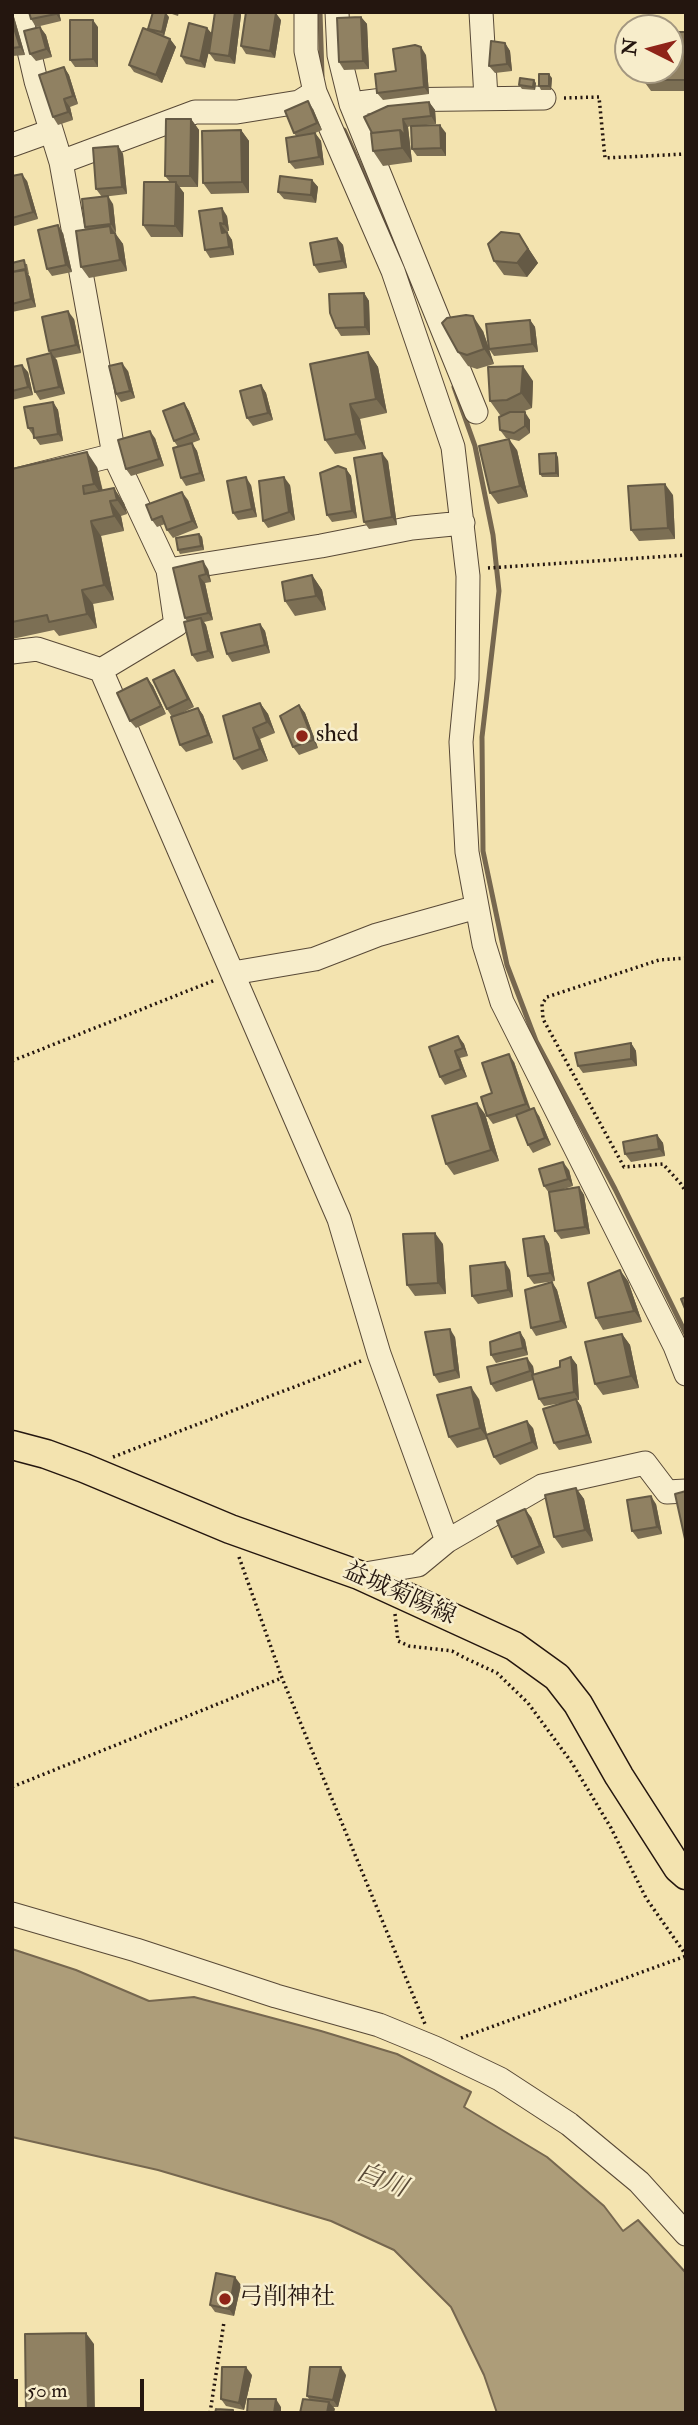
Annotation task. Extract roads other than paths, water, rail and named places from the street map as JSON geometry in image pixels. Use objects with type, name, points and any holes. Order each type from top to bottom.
[{"type":"main road","name":"益城菊陽線","points":[[12,1445],[84,1468],[230,1529],[359,1575],[514,1646],[557,1677],[578,1704],[644,1815],[678,1868],[686,1875]]},
{"type":"street","points":[[20,12],[36,81],[61,162],[114,455],[168,570],[176,625],[101,670]]},
{"type":"street","points":[[306,12],[306,51],[315,92],[397,284],[453,447],[468,576],[467,679],[461,742],[467,852],[484,944],[502,1002],[675,1346],[686,1374]]},
{"type":"street","points":[[337,12],[340,55],[351,104],[477,412]]},
{"type":"street","points":[[481,12],[486,98]]},
{"type":"street","points":[[61,162],[195,112],[237,112],[299,102],[315,92]]},
{"type":"street","points":[[351,104],[383,100],[544,98]]},
{"type":"street","points":[[12,145],[51,131]]},
{"type":"street","points":[[12,481],[114,455]]},
{"type":"street","points":[[168,570],[321,546],[412,528],[463,523]]},
{"type":"street","points":[[12,652],[37,649],[101,670],[339,1219],[379,1354],[447,1541]]},
{"type":"street","points":[[233,973],[315,959],[377,935],[477,907]]},
{"type":"street","points":[[359,1575],[418,1564],[447,1541],[542,1486],[645,1463],[667,1492],[686,1491]]},
{"type":"street","points":[[12,1914],[379,2025],[435,2048],[500,2079],[569,2124],[639,2182],[686,2234]]},
{"type":"water","name":"白川","points":[[12,1949],[76,1970],[149,2001],[194,1997],[397,2054],[471,2092],[464,2107],[547,2157],[604,2206],[623,2231],[638,2220],[686,2273],[686,2413],[497,2413],[484,2375],[451,2307],[394,2250],[331,2221],[158,2170],[12,2137]]},
{"type":"waterway","points":[[320,12],[322,76]]},
{"type":"waterway","points":[[344,130],[396,245]]},
{"type":"waterway","points":[[454,387],[475,446],[493,535],[499,591],[482,737],[483,851],[507,965],[536,1041],[615,1189],[686,1334]]},
{"type":"place","name":"shed","points":[[302,736]]},
{"type":"place","name":"弓削神社","points":[[225,2299]]}]
